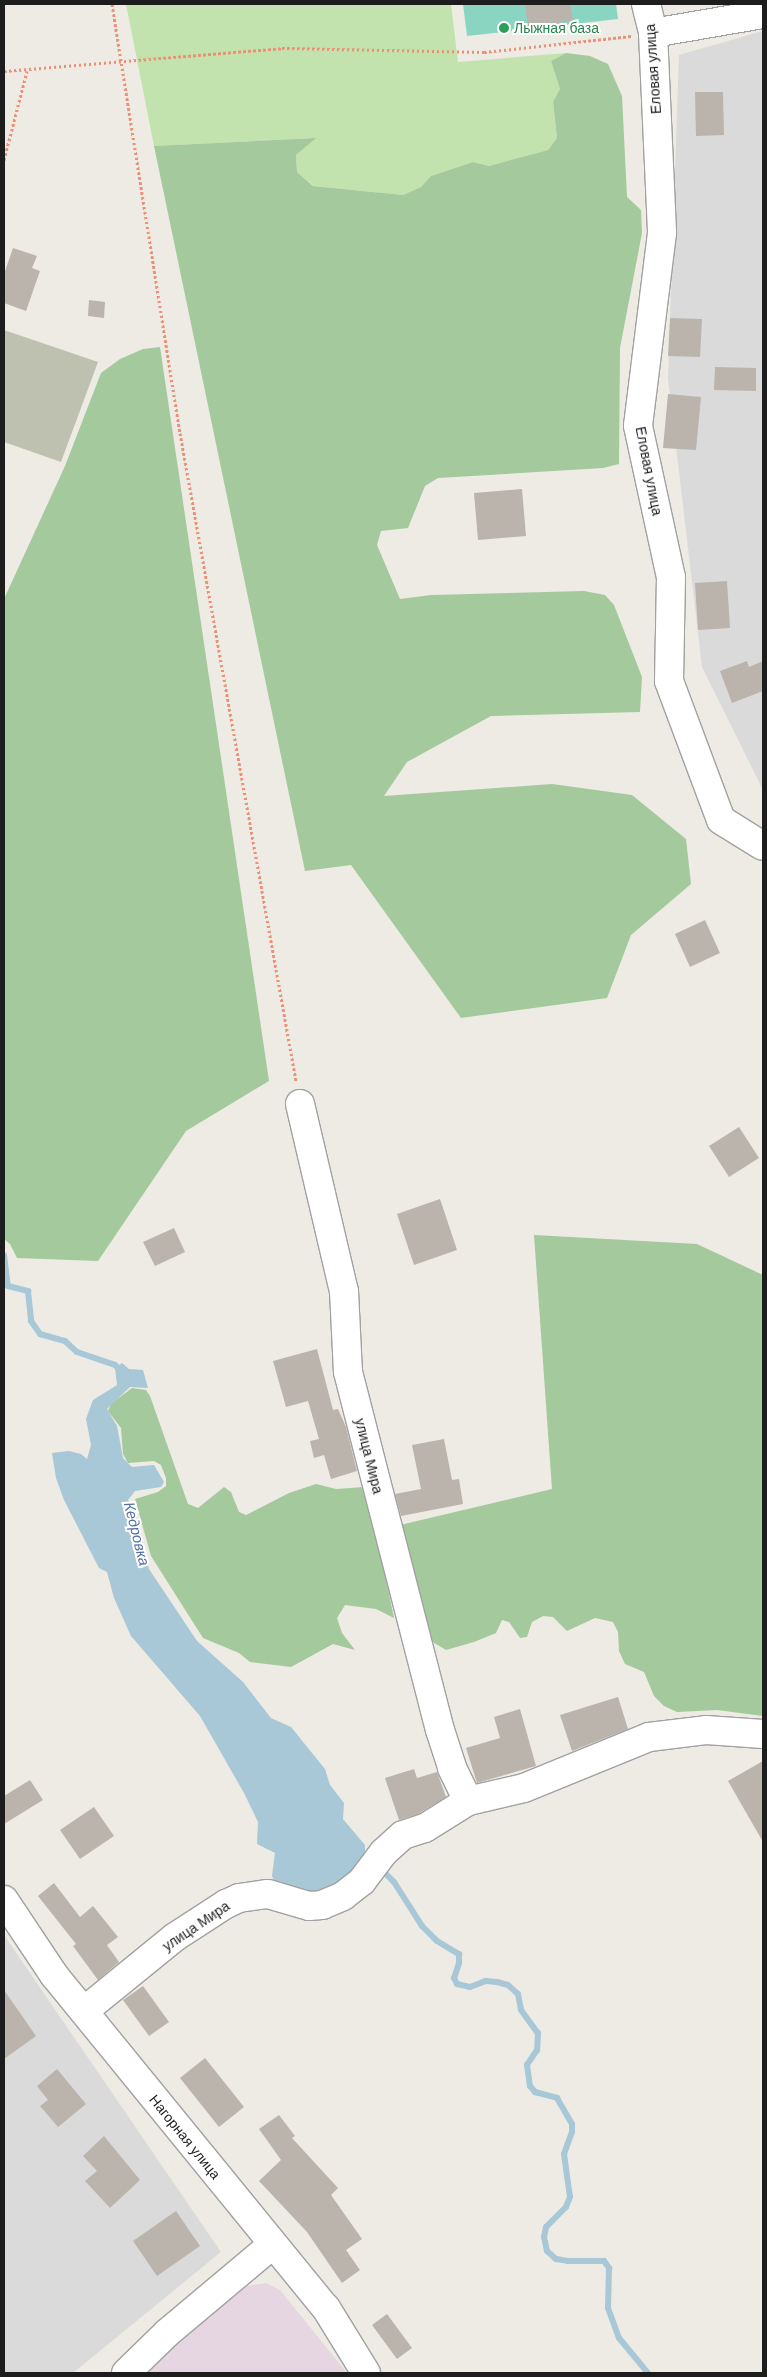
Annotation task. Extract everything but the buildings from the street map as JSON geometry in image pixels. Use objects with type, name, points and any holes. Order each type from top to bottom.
[{"type":"street","name":"Еловая улица","points":[[646,4],[653,33],[662,233],[638,426],[671,577],[669,681],[721,820],[763,846]]},
{"type":"street","points":[[653,33],[763,14]]},
{"type":"street","name":"улица Мира","points":[[300,1104],[344,1292],[348,1372],[440,1730],[452,1768],[468,1801]]},
{"type":"street","name":"улица Мира","points":[[84,2011],[176,1937],[226,1904],[239,1898],[268,1894],[309,1906],[322,1905],[343,1896],[362,1881],[384,1852],[404,1835],[425,1828],[468,1801],[524,1788],[649,1737],[706,1730],[763,1734]]},
{"type":"street","name":"Нагорная улица","points":[[4,1900],[54,1974],[272,2245],[326,2308],[366,2373]]},
{"type":"street","points":[[126,2373],[167,2333],[272,2245]]},
{"type":"path","points":[[112,4],[181,443],[300,1104]]},
{"type":"path","points":[[4,71],[27,71],[282,48],[484,52],[653,33]]},
{"type":"path","points":[[4,160],[27,71]]},
{"type":"shaded area","points":[[763,31],[763,790],[702,667],[668,378],[679,55]]},
{"type":"shaded area","points":[[4,330],[98,362],[61,462],[4,442]]},
{"type":"shaded area","points":[[4,1935],[221,2252],[73,2373],[4,2373]]},
{"type":"shaded area","points":[[266,2283],[280,2290],[347,2373],[142,2373],[247,2286]]},
{"type":"green space","points":[[126,4],[451,4],[458,62],[566,53],[551,61],[560,89],[553,103],[557,138],[548,150],[489,166],[473,162],[431,176],[421,187],[403,195],[314,186],[297,172],[296,155],[315,138],[154,146]]},
{"type":"green space","name":"Лыжная база","points":[[463,4],[616,4],[618,19],[467,36]]},
{"type":"green space","points":[[566,53],[590,56],[608,64],[622,96],[627,197],[641,210],[642,233],[620,348],[619,464],[603,468],[438,478],[425,486],[408,528],[381,531],[377,545],[400,599],[431,595],[584,591],[605,595],[614,605],[642,677],[640,712],[491,716],[407,762],[384,796],[552,784],[632,795],[686,839],[691,884],[631,935],[607,998],[461,1018],[351,865],[305,871],[154,146],[316,138],[296,155],[297,172],[313,186],[403,195],[421,187],[431,176],[473,162],[489,166],[548,150],[557,138],[553,102],[560,89],[551,61]]},
{"type":"green space","points":[[160,347],[269,1081],[186,1131],[98,1261],[17,1258],[10,1244],[4,1239],[4,599],[65,466],[101,373],[120,359],[143,349]]},
{"type":"green space","points":[[534,1235],[697,1244],[763,1275],[763,1716],[717,1710],[677,1712],[664,1706],[654,1696],[644,1672],[625,1664],[619,1651],[618,1632],[613,1622],[595,1618],[567,1631],[553,1617],[543,1616],[532,1622],[527,1637],[520,1638],[509,1622],[502,1620],[496,1633],[474,1642],[446,1650],[431,1641],[400,1525],[552,1489]]},
{"type":"green space","points":[[132,1388],[146,1390],[150,1396],[188,1504],[198,1508],[224,1487],[231,1492],[239,1512],[246,1515],[289,1493],[316,1484],[336,1489],[364,1487],[370,1500],[394,1618],[376,1609],[345,1605],[337,1618],[342,1633],[355,1650],[333,1644],[291,1667],[250,1662],[239,1653],[203,1638],[151,1556],[135,1499],[158,1492],[166,1486],[166,1478],[161,1465],[154,1461],[128,1463],[123,1454],[121,1428],[108,1411],[111,1404]]},
{"type":"water","points":[[122,1363],[129,1369],[143,1370],[148,1388],[130,1387],[107,1409],[117,1426],[123,1458],[132,1467],[154,1465],[164,1482],[161,1487],[135,1491],[128,1500],[135,1511],[149,1569],[197,1641],[243,1682],[271,1718],[291,1727],[325,1769],[330,1785],[344,1803],[343,1819],[365,1845],[365,1855],[351,1879],[311,1895],[275,1883],[272,1876],[275,1853],[257,1844],[258,1822],[244,1793],[200,1716],[131,1636],[114,1598],[107,1572],[99,1568],[64,1500],[56,1478],[52,1453],[69,1451],[81,1454],[87,1459],[91,1445],[86,1419],[93,1400],[117,1385],[115,1368]]},
{"type":"waterway","name":"Кедровка","points":[[4,1255],[8,1286],[28,1291],[31,1321],[40,1334],[65,1341],[77,1352],[115,1365],[122,1372]]},
{"type":"waterway","name":"Кедровка","points":[[382,1870],[394,1882],[422,1926],[437,1941],[459,1954],[459,1963],[454,1978],[457,1984],[470,1987],[486,1981],[497,1982],[508,1985],[518,1994],[521,2010],[538,2033],[537,2050],[527,2065],[530,2086],[535,2092],[557,2098],[572,2124],[572,2132],[564,2154],[570,2197],[566,2207],[546,2227],[544,2237],[547,2251],[556,2259],[604,2261],[609,2268],[608,2308],[619,2338],[648,2373]]},
{"type":"place","name":"Лыжная база","points":[[504,28]]}]
